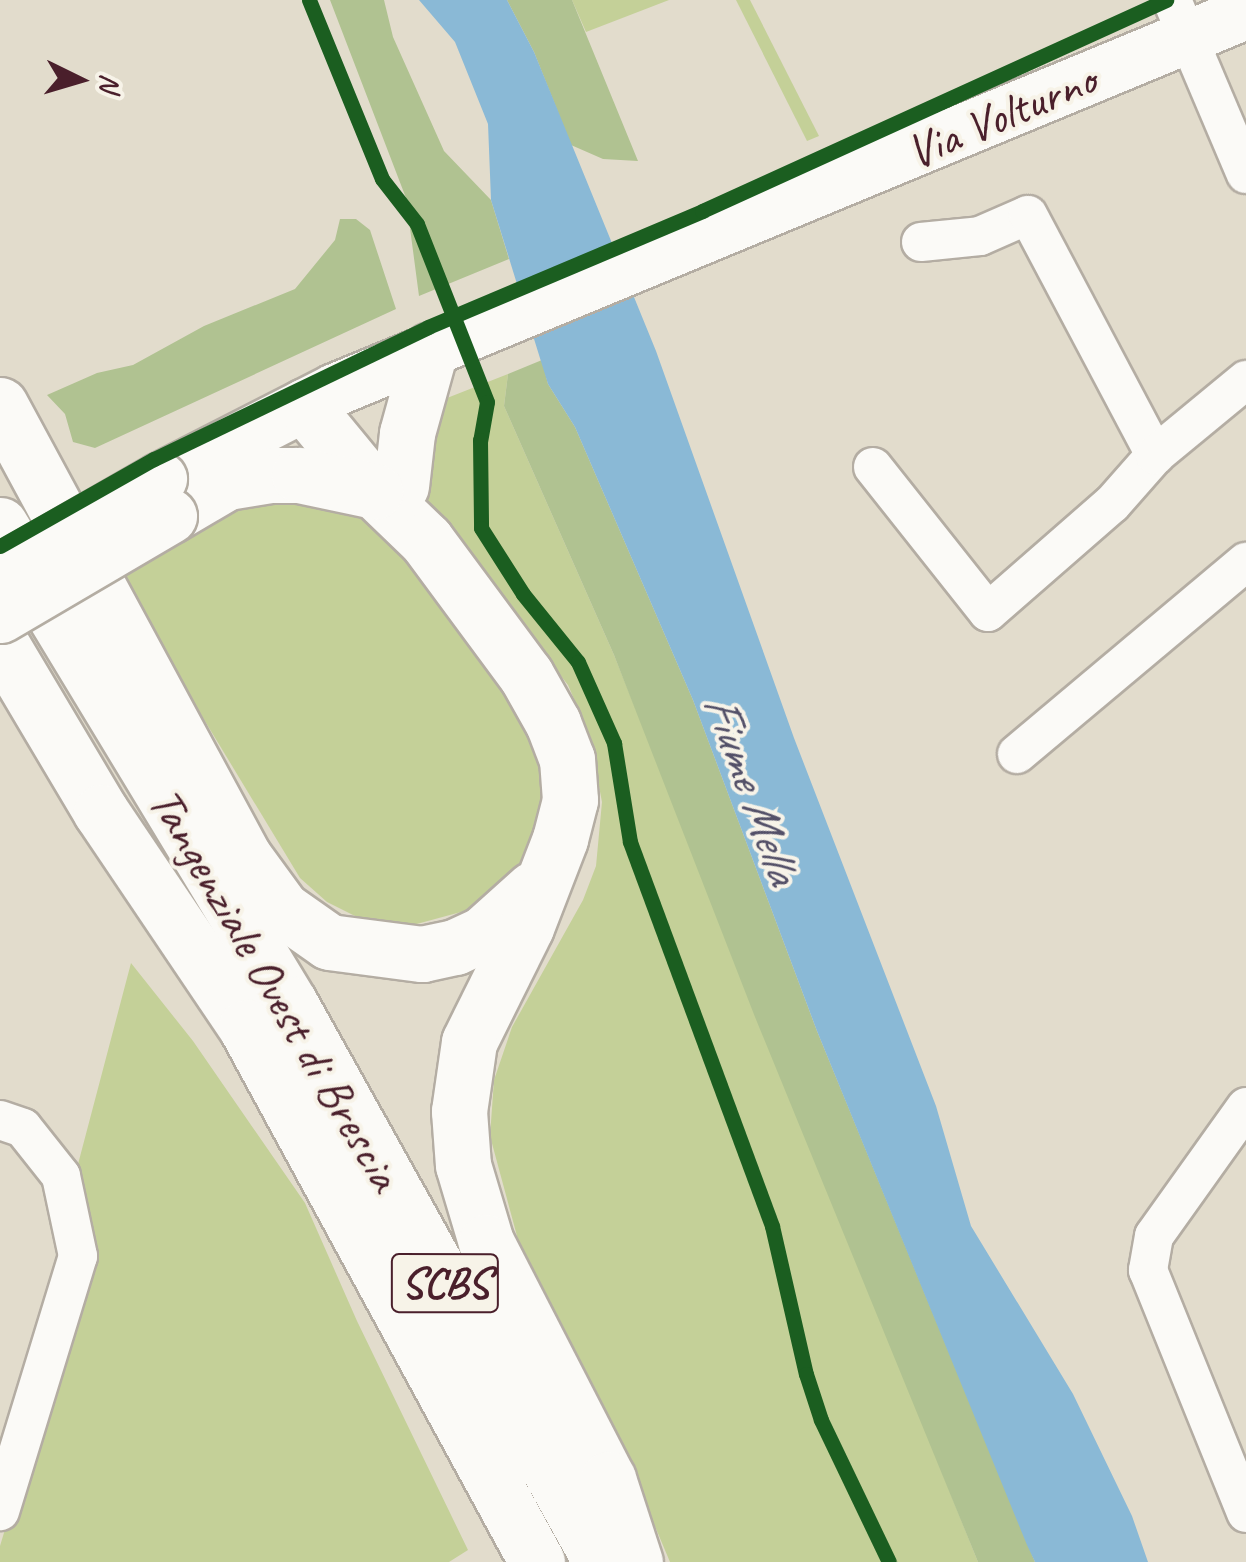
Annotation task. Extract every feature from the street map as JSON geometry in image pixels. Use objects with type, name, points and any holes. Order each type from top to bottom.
[{"type":"highway","points":[[388,489],[433,349]]},
{"type":"highway","points":[[320,398],[370,448],[388,489],[526,675],[554,724],[567,759],[570,800],[560,839],[526,927],[470,1042],[459,1111],[462,1165],[486,1242],[608,1479],[635,1562]]},
{"type":"highway","points":[[0,405],[244,857],[282,909],[329,942],[422,954],[455,947],[483,934],[542,880]]},
{"type":"highway","points":[[0,615],[165,497],[270,474],[388,489]]},
{"type":"highway","name":"Tangenziale Ovest di Brescia","points":[[0,525],[290,1004],[601,1562]]},
{"type":"highway","name":"Tangenziale Ovest di Brescia","points":[[0,642],[101,812],[246,1027],[537,1562]]},
{"type":"highway","points":[[0,699],[154,942],[246,1027]]},
{"type":"street","name":"Via Volturno","points":[[0,572],[165,497],[320,398],[668,256],[1180,19],[1246,14]]},
{"type":"street","points":[[1180,19],[1246,174]]},
{"type":"street","points":[[921,242],[980,236],[1028,215],[1057,278],[1155,456]]},
{"type":"street","points":[[873,467],[988,612],[1112,504],[1155,456],[1246,380]]},
{"type":"street","points":[[1017,754],[1246,562]]},
{"type":"street","points":[[1246,1106],[1154,1236],[1148,1270],[1246,1513]]},
{"type":"street","points":[[0,1120],[23,1128],[62,1176],[78,1256],[0,1511]]},
{"type":"green space","points":[[330,0],[384,0],[393,37],[444,151],[491,200],[509,259],[419,296],[406,198]]},
{"type":"green space","points":[[507,0],[572,0],[638,161],[603,159],[571,145],[534,52]]},
{"type":"green space","points":[[572,0],[669,0],[586,32]]},
{"type":"green space","points":[[736,0],[750,0],[819,136],[807,141]]},
{"type":"green space","points":[[340,219],[356,219],[370,230],[396,309],[95,448],[73,442],[65,414],[47,395],[97,373],[133,365],[204,326],[295,289],[335,240]]},
{"type":"green space","points":[[542,360],[548,384],[575,427],[693,700],[817,1031],[1035,1562],[978,1562],[755,1017],[614,655],[504,406],[508,374]]},
{"type":"green space","points":[[508,374],[504,406],[614,655],[978,1562],[670,1562],[614,1429],[527,1273],[490,1136],[494,1080],[512,1027],[583,900],[596,866],[602,802],[589,734],[568,685],[440,521],[419,487],[442,400]]},
{"type":"green space","points":[[272,496],[353,506],[401,544],[522,719],[541,772],[542,799],[529,849],[518,869],[472,909],[413,925],[382,923],[357,917],[327,902],[300,878],[114,571],[244,504]]},
{"type":"green space","points":[[131,963],[193,1041],[305,1203],[357,1321],[468,1550],[449,1562],[0,1562],[0,1546],[87,1258],[72,1187]]},
{"type":"water","name":"Fiume Mella","points":[[419,0],[507,0],[534,52],[656,351],[794,738],[936,1106],[971,1226],[1073,1394],[1132,1516],[1148,1562],[1035,1562],[1027,1545],[817,1031],[693,700],[575,427],[548,384],[491,200],[488,124],[455,42]]},
{"type":"cycle path","points":[[309,0],[382,179],[417,224],[487,402],[480,440],[481,528],[523,594],[578,662],[614,743],[630,842],[772,1226],[806,1374],[821,1420],[889,1562]]},
{"type":"cycle path","points":[[0,546],[154,459],[428,327],[702,211],[1166,0]]}]
